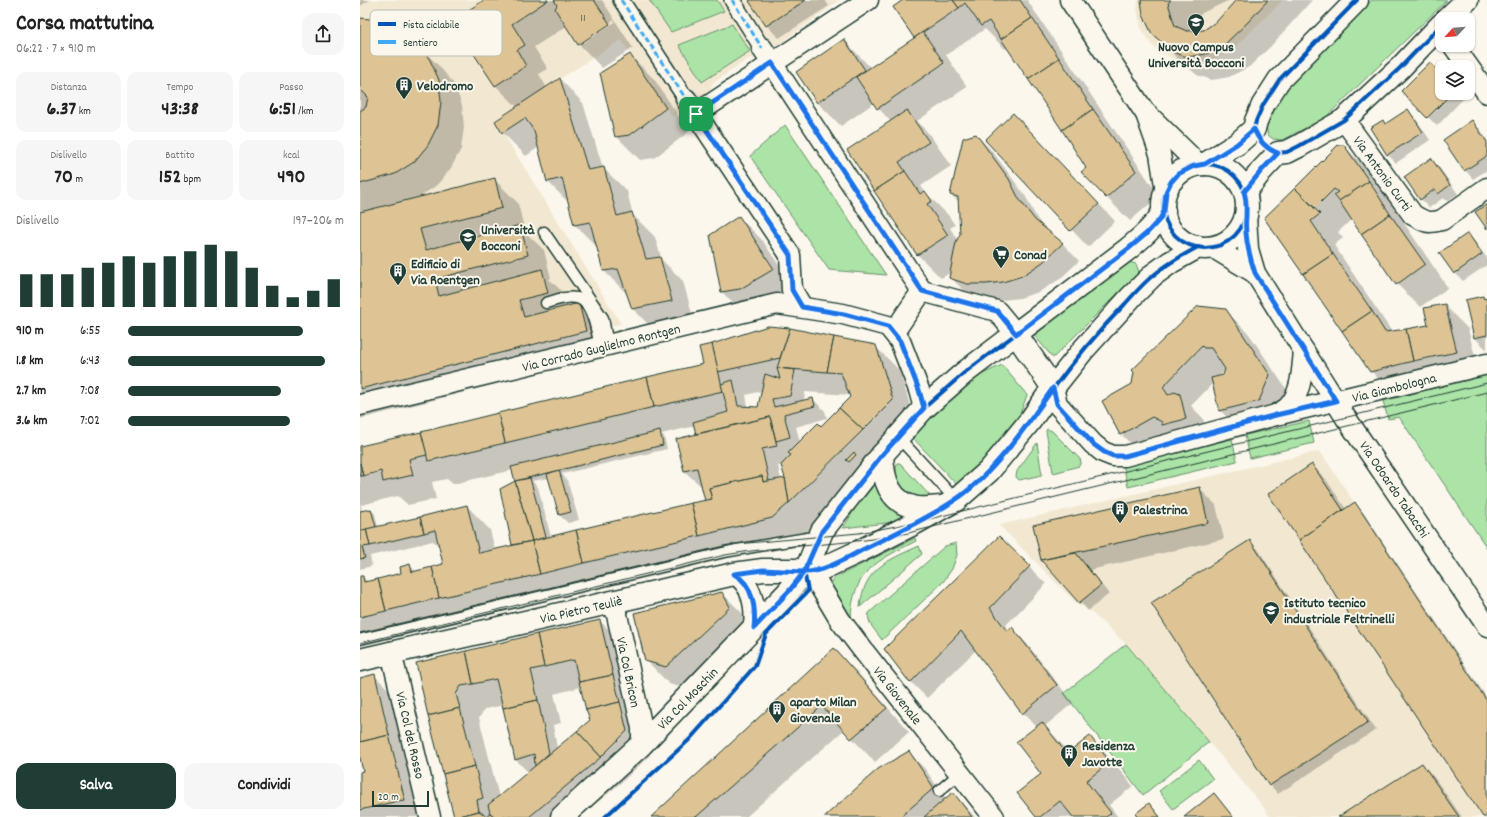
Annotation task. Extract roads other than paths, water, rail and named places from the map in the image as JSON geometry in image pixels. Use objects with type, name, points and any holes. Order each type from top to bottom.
[{"type":"main road","points":[[1202,165],[1215,166],[1229,172],[1237,179],[1244,192],[1247,202],[1246,216],[1235,236],[1227,242],[1205,247],[1182,241],[1168,226],[1165,202],[1171,182],[1178,174],[1187,169],[1202,165],[1237,144],[1254,129],[1263,105],[1279,80],[1357,0]]},
{"type":"main road","points":[[1455,12],[1467,0]]},
{"type":"main road","points":[[1254,129],[1257,137],[1272,151],[1278,153],[1287,152],[1299,146],[1344,120],[1400,68],[1435,32]]},
{"type":"main road","points":[[1244,192],[1278,153]]},
{"type":"main road","name":"Via Col Moschin","points":[[562,817],[642,744],[789,591],[804,572],[819,536],[831,519],[882,455],[924,408],[964,373],[1146,234],[1160,219],[1165,202]]},
{"type":"main road","name":"Via Pietro Teuliè","points":[[360,660],[389,642],[612,602],[734,574],[763,570],[804,572],[817,571],[839,561],[917,522],[950,503],[989,471],[1030,421],[1053,388],[1108,322],[1146,282],[1171,262],[1205,247]]},
{"type":"main road","points":[[1016,334],[1053,388]]},
{"type":"main road","points":[[882,455],[883,472],[887,486],[904,504],[917,508],[950,503]]},
{"type":"street","points":[[621,0],[790,255],[792,290],[802,307]]},
{"type":"street","points":[[732,0],[767,56],[922,291],[997,311],[1016,334]]},
{"type":"street","points":[[691,107],[767,56],[868,0]]},
{"type":"street","points":[[1070,0],[1144,111],[1160,154],[1165,202]]},
{"type":"street","points":[[1458,52],[1487,93]]},
{"type":"street","points":[[1144,111],[1202,165]]},
{"type":"street","name":"Via Antonio Curti","points":[[1344,120],[1413,215],[1425,222],[1436,222],[1442,220],[1487,188]]},
{"type":"street","name":"Via Odoardo Tabacchi","points":[[1246,216],[1248,250],[1255,273],[1336,401],[1487,626]]},
{"type":"street","name":"Via Odoardo Tabacchi","points":[[1205,247],[1255,273]]},
{"type":"street","points":[[922,291],[894,332],[900,341],[919,390],[924,408]]},
{"type":"street","name":"Via Corrado Guglielmo Rontgen","points":[[360,405],[777,304],[844,314],[888,326],[894,332]]},
{"type":"street","points":[[1276,415],[1289,406],[1296,394],[1300,382],[1304,351]]},
{"type":"street","name":"Via Giambologna","points":[[1053,388],[1057,404],[1093,444],[1104,452],[1113,456],[1125,456],[1276,415],[1487,364]]},
{"type":"street","name":"Via Giovenale","points":[[804,572],[814,577],[840,620],[994,817]]},
{"type":"street","points":[[734,574],[744,582],[751,596],[755,613],[754,628]]},
{"type":"street","name":"Via Col Bricon","points":[[612,602],[617,615],[642,728],[642,744]]},
{"type":"street","name":"Via Col del Rosso","points":[[389,642],[425,816]]},
{"type":"lane","points":[[544,232],[603,318],[604,346]]},
{"type":"lane","points":[[546,303],[568,297],[579,298],[587,306],[595,320],[604,346]]},
{"type":"lane","points":[[898,437],[950,503]]},
{"type":"lane","name":"Via Pietro Teuliè","points":[[389,642],[724,552],[819,536]]},
{"type":"lane","points":[[360,639],[389,642]]},
{"type":"lane","points":[[939,792],[960,773]]},
{"type":"tram line","points":[[360,634],[737,544],[859,533],[917,522],[1487,383]]},
{"type":"tram line","points":[[360,643],[725,555],[748,551],[862,540],[908,533],[1487,392]]},
{"type":"place","name":"Nuovo Campus Università Bocconi","points":[[1196,37]]},
{"type":"place","name":"Velodromo","points":[[404,100]]},
{"type":"place","name":"Università Bocconi","points":[[468,252]]},
{"type":"place","name":"Conad","points":[[1001,269]]},
{"type":"place","name":"Edificio di Via Roentgen","points":[[398,286]]},
{"type":"place","name":"Palestrina","points":[[1120,524]]},
{"type":"place","name":"Istituto tecnico industriale Feltrinelli","points":[[1271,625]]},
{"type":"place","name":"aparto Milan Giovenale","points":[[777,724]]},
{"type":"place","name":"Residenza Javotte","points":[[1069,768]]}]
